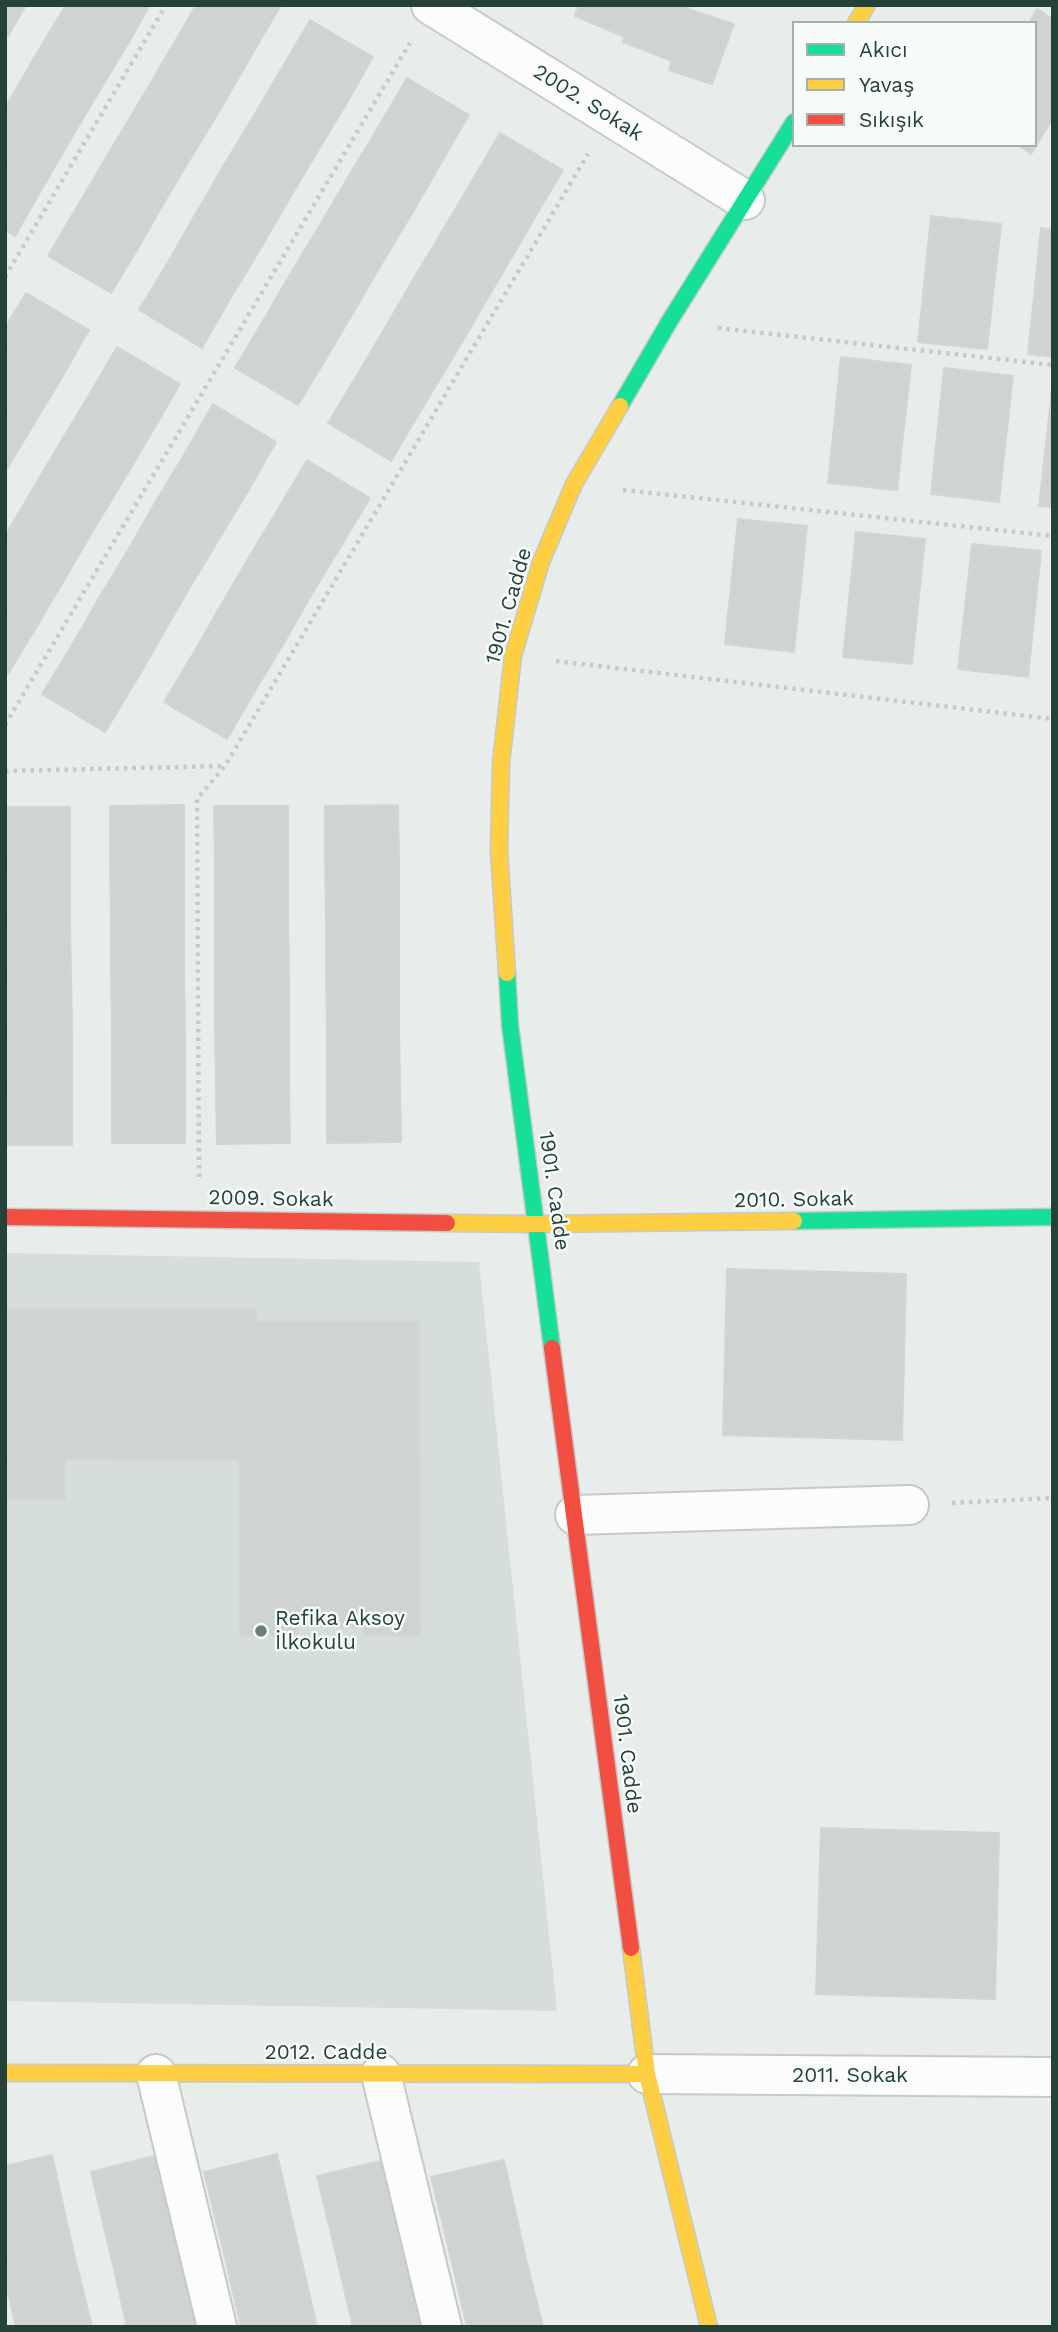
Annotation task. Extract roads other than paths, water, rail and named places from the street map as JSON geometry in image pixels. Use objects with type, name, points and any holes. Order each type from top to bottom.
[{"type":"street","points":[[857,21],[867,5]]},
{"type":"street","name":"2002. Sokak","points":[[432,6],[745,200]]},
{"type":"street","name":"1901. Cadde","points":[[709,2327],[647,2074],[510,1025],[500,865],[501,763],[513,656],[541,562],[574,484],[669,322],[792,125]]},
{"type":"street","name":"2009. Sokak","points":[[5,1217],[537,1224]]},
{"type":"street","name":"2010. Sokak","points":[[537,1224],[1053,1217]]},
{"type":"street","points":[[575,1515],[909,1505]]},
{"type":"street","name":"2012. Cadde","points":[[5,2074],[647,2074]]},
{"type":"street","points":[[156,2074],[217,2327]]},
{"type":"street","points":[[381,2074],[442,2327]]},
{"type":"street","name":"2011. Sokak","points":[[647,2074],[1053,2077]]},
{"type":"place","name":"Refika Aksoy İlkokulu","points":[[261,1631]]}]
